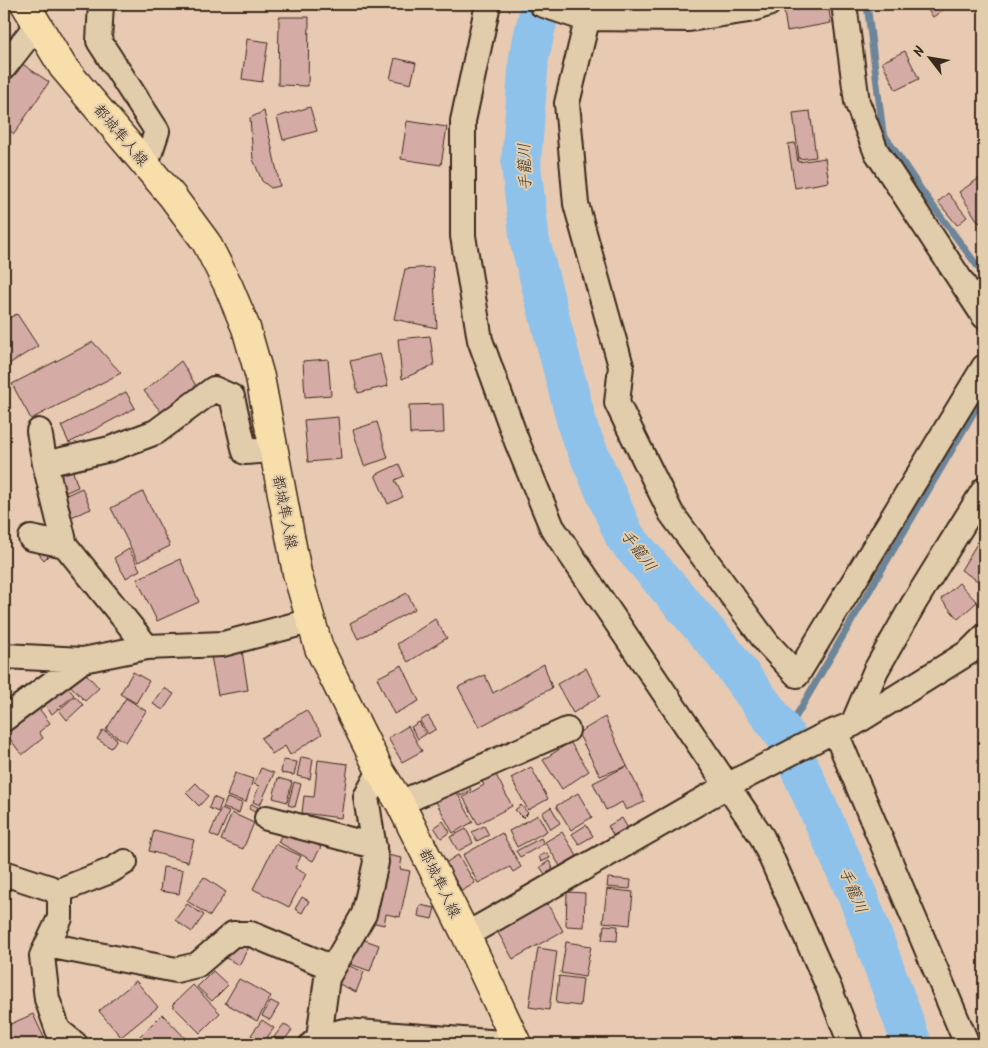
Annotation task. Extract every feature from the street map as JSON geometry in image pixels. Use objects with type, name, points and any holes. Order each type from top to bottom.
[{"type":"main road","name":"都城隼人線","points":[[31,15],[62,67],[146,164],[206,242],[228,285],[246,328],[260,377],[296,573],[318,648],[380,771],[400,803],[466,935],[517,1044]]},
{"type":"street","points":[[101,4],[99,41],[157,131],[146,164]]},
{"type":"street","points":[[488,4],[464,121],[463,236],[480,340],[517,442],[552,527],[645,667],[707,753],[762,837],[829,988],[851,1044]]},
{"type":"street","points":[[542,4],[587,13],[689,19],[748,10],[768,4]]},
{"type":"street","points":[[844,4],[857,102],[876,151],[984,316]]},
{"type":"street","points":[[587,13],[566,103],[576,204],[621,366],[616,403],[671,513],[768,643],[797,675],[984,367]]},
{"type":"street","points":[[4,67],[31,15]]},
{"type":"street","points":[[45,464],[110,449],[156,432],[214,389],[232,397],[245,452],[274,450]]},
{"type":"street","points":[[38,431],[65,545],[148,647]]},
{"type":"street","points":[[837,730],[876,670],[914,603],[984,490]]},
{"type":"street","points":[[31,538],[65,545]]},
{"type":"street","points":[[4,656],[83,660],[148,647],[223,644],[310,621]]},
{"type":"street","points":[[466,935],[727,786],[837,730],[969,652],[984,637]]},
{"type":"street","points":[[4,720],[83,660]]},
{"type":"street","points":[[400,803],[567,730]]},
{"type":"street","points":[[837,730],[968,1044]]},
{"type":"street","points":[[380,771],[366,797],[376,862],[364,914],[327,978],[316,1041],[344,1031],[461,1042],[517,1044]]},
{"type":"street","points":[[267,818],[374,846]]},
{"type":"street","points":[[56,892],[110,871],[125,862]]},
{"type":"street","points":[[4,873],[50,888],[60,895],[60,918],[42,956],[46,999],[58,1030],[75,1044]]},
{"type":"street","points":[[47,946],[176,970],[197,965],[233,934],[252,934],[333,968]]},
{"type":"building","points":[[828,4],[831,23],[787,31],[783,6]]},
{"type":"building","points":[[923,4],[951,4],[933,17]]},
{"type":"building","points":[[279,17],[309,17],[308,86],[278,85]]},
{"type":"building","points":[[247,39],[268,42],[262,82],[242,79]]},
{"type":"building","points":[[905,51],[919,79],[896,90],[882,62]]},
{"type":"building","points":[[395,58],[416,63],[411,84],[390,79]]},
{"type":"building","points":[[18,61],[49,82],[14,134],[4,127],[4,83]]},
{"type":"building","points":[[310,107],[317,131],[283,140],[277,117]]},
{"type":"building","points":[[264,111],[280,186],[271,188],[262,181],[253,159],[250,118]]},
{"type":"building","points":[[810,111],[816,157],[799,159],[793,113]]},
{"type":"building","points":[[407,121],[447,127],[441,165],[401,159]]},
{"type":"building","points":[[795,143],[798,162],[825,158],[829,182],[795,188],[788,144]]},
{"type":"building","points":[[984,175],[984,219],[979,223],[959,192]]},
{"type":"building","points":[[948,193],[967,217],[957,225],[938,202]]},
{"type":"building","points":[[433,267],[437,328],[394,319],[405,269]]},
{"type":"building","points":[[17,314],[38,346],[4,367],[4,320]]},
{"type":"building","points":[[430,336],[434,365],[402,379],[398,339]]},
{"type":"building","points":[[93,342],[121,373],[31,419],[12,384]]},
{"type":"building","points":[[380,354],[388,386],[358,393],[350,361]]},
{"type":"building","points":[[328,359],[331,395],[305,397],[303,361]]},
{"type":"building","points":[[181,361],[198,389],[166,418],[144,391]]},
{"type":"building","points":[[126,392],[135,408],[69,443],[61,426]]},
{"type":"building","points":[[443,404],[444,433],[410,434],[409,405]]},
{"type":"building","points":[[338,417],[341,459],[308,462],[304,420]]},
{"type":"building","points":[[377,422],[388,458],[364,466],[353,430]]},
{"type":"building","points":[[399,464],[404,476],[395,480],[403,497],[388,504],[375,475]]},
{"type":"building","points":[[72,469],[78,487],[62,494],[55,476]]},
{"type":"building","points":[[82,488],[91,509],[71,517],[62,497]]},
{"type":"building","points":[[143,492],[170,546],[138,562],[111,508]]},
{"type":"building","points":[[981,537],[984,539],[984,585],[961,570]]},
{"type":"building","points":[[34,548],[51,553],[44,560]]},
{"type":"building","points":[[129,549],[140,570],[126,578],[114,558]]},
{"type":"building","points":[[180,559],[199,602],[157,621],[137,579]]},
{"type":"building","points":[[959,583],[977,602],[958,619],[941,599]]},
{"type":"building","points":[[407,593],[415,609],[358,639],[350,623]]},
{"type":"building","points":[[435,619],[447,638],[408,662],[397,644]]},
{"type":"building","points":[[242,651],[248,690],[218,695],[211,656]]},
{"type":"building","points":[[544,664],[552,688],[479,727],[458,687],[485,675],[493,693]]},
{"type":"building","points":[[402,665],[419,701],[394,714],[377,678]]},
{"type":"building","points":[[80,667],[99,688],[85,701],[66,681]]},
{"type":"building","points":[[586,668],[600,696],[573,713],[557,684]]},
{"type":"building","points":[[133,672],[149,681],[136,703],[120,694]]},
{"type":"building","points":[[63,682],[74,695],[52,714],[41,701]]},
{"type":"building","points":[[164,688],[174,694],[163,710],[153,704]]},
{"type":"building","points":[[75,696],[83,705],[67,720],[59,710]]},
{"type":"building","points":[[126,698],[146,711],[126,742],[106,730]]},
{"type":"building","points":[[34,702],[50,723],[39,732],[43,738],[22,755],[4,731],[4,726]]},
{"type":"building","points":[[306,710],[322,734],[290,755],[285,746],[272,754],[261,738]]},
{"type":"building","points":[[428,716],[436,729],[428,734],[420,721]]},
{"type":"building","points":[[605,717],[627,766],[600,776],[578,733]]},
{"type":"building","points":[[419,722],[426,734],[418,739],[411,727]]},
{"type":"building","points":[[408,726],[422,751],[402,762],[388,738]]},
{"type":"building","points":[[103,730],[117,739],[111,748],[97,739]]},
{"type":"building","points":[[570,742],[589,771],[562,789],[543,760]]},
{"type":"building","points":[[301,757],[313,759],[310,779],[297,776]]},
{"type":"building","points":[[283,760],[297,762],[294,775],[281,773]]},
{"type":"building","points":[[318,760],[348,764],[341,818],[302,813],[304,796],[314,797]]},
{"type":"building","points":[[627,766],[645,802],[626,810],[622,802],[606,810],[593,783]]},
{"type":"building","points":[[531,767],[548,799],[528,810],[511,778]]},
{"type":"building","points":[[261,768],[274,773],[260,805],[253,802],[259,786],[254,784]]},
{"type":"building","points":[[493,769],[512,806],[478,824],[463,797],[484,785],[479,777]]},
{"type":"building","points":[[235,773],[253,779],[246,802],[227,796]]},
{"type":"building","points":[[278,778],[292,782],[287,802],[273,798]]},
{"type":"building","points":[[465,780],[471,790],[461,796],[455,786]]},
{"type":"building","points":[[294,782],[301,784],[295,807],[288,805]]},
{"type":"building","points":[[196,783],[208,796],[199,806],[186,793]]},
{"type":"building","points":[[454,787],[473,822],[453,833],[434,798]]},
{"type":"building","points":[[578,793],[592,817],[571,830],[556,806]]},
{"type":"building","points":[[213,797],[222,801],[218,812],[209,808]]},
{"type":"building","points":[[227,798],[242,803],[239,813],[223,808]]},
{"type":"building","points":[[252,804],[261,809],[259,814],[249,809]]},
{"type":"building","points":[[521,805],[528,813],[523,818],[515,810]]},
{"type":"building","points":[[551,807],[560,823],[551,829],[542,813]]},
{"type":"building","points":[[221,809],[229,812],[218,838],[210,834]]},
{"type":"building","points":[[232,813],[254,823],[243,849],[221,840]]},
{"type":"building","points":[[538,815],[547,831],[517,847],[509,831]]},
{"type":"building","points":[[622,818],[630,832],[616,840],[608,826]]},
{"type":"building","points":[[443,821],[450,832],[441,838],[434,827]]},
{"type":"building","points":[[586,825],[593,836],[579,844],[572,834]]},
{"type":"building","points":[[484,826],[489,835],[477,841],[472,832]]},
{"type":"building","points":[[285,828],[321,847],[313,861],[278,842]]},
{"type":"building","points":[[466,829],[473,843],[458,851],[450,837]]},
{"type":"building","points":[[154,830],[194,840],[188,862],[149,851]]},
{"type":"building","points":[[562,832],[577,856],[560,866],[545,842]]},
{"type":"building","points":[[502,833],[521,867],[513,872],[510,867],[478,883],[463,855]]},
{"type":"building","points":[[541,838],[544,844],[520,857],[516,851]]},
{"type":"building","points":[[275,844],[301,856],[295,868],[306,874],[289,907],[253,889]]},
{"type":"building","points":[[547,853],[550,858],[541,862],[539,856]]},
{"type":"building","points":[[382,854],[402,858],[400,869],[410,871],[400,917],[386,914],[384,925],[367,921]]},
{"type":"building","points":[[458,855],[475,883],[462,891],[445,863]]},
{"type":"building","points":[[549,861],[553,868],[545,874],[540,867]]},
{"type":"building","points":[[163,867],[183,870],[179,894],[160,891]]},
{"type":"building","points":[[204,877],[226,892],[210,916],[187,901]]},
{"type":"building","points":[[608,878],[631,880],[630,889],[607,887]]},
{"type":"building","points":[[607,889],[633,892],[630,925],[603,922]]},
{"type":"building","points":[[567,892],[585,893],[584,927],[566,926]]},
{"type":"building","points":[[302,897],[309,901],[302,913],[295,909]]},
{"type":"building","points":[[547,903],[563,931],[513,959],[497,931]]},
{"type":"building","points":[[187,904],[204,915],[192,932],[175,920]]},
{"type":"building","points":[[420,905],[435,908],[432,919],[418,916]]},
{"type":"building","points":[[604,925],[618,926],[617,941],[602,940]]},
{"type":"building","points":[[234,935],[250,945],[239,965],[222,956]]},
{"type":"building","points":[[359,938],[379,945],[370,971],[350,964]]},
{"type":"building","points":[[566,942],[591,946],[585,977],[561,973]]},
{"type":"building","points":[[538,948],[557,951],[549,1010],[529,1007]]},
{"type":"building","points":[[347,965],[364,972],[356,992],[339,984]]},
{"type":"building","points":[[213,971],[228,985],[212,1001],[197,987]]},
{"type":"building","points":[[559,976],[583,979],[580,1006],[556,1003]]},
{"type":"building","points":[[239,979],[271,996],[257,1021],[225,1003]]},
{"type":"building","points":[[136,981],[158,1007],[121,1037],[99,1011]]},
{"type":"building","points":[[193,985],[220,1013],[200,1033],[172,1005]]},
{"type":"building","points":[[271,1001],[279,1005],[270,1020],[262,1016]]},
{"type":"building","points":[[33,1014],[47,1044],[4,1044],[4,1027]]},
{"type":"building","points":[[162,1014],[188,1041],[185,1044],[140,1044],[136,1040]]},
{"type":"building","points":[[262,1020],[274,1028],[263,1043],[251,1035]]},
{"type":"building","points":[[284,1024],[292,1030],[282,1043],[274,1037]]},
{"type":"waterway","name":"手籠川","points":[[541,4],[529,57],[521,165],[530,242],[579,431],[625,537],[722,650],[785,735],[859,899],[912,1044]]},
{"type":"waterway","points":[[867,4],[883,133],[922,191],[984,275]]},
{"type":"waterway","points":[[785,735],[984,395]]}]
